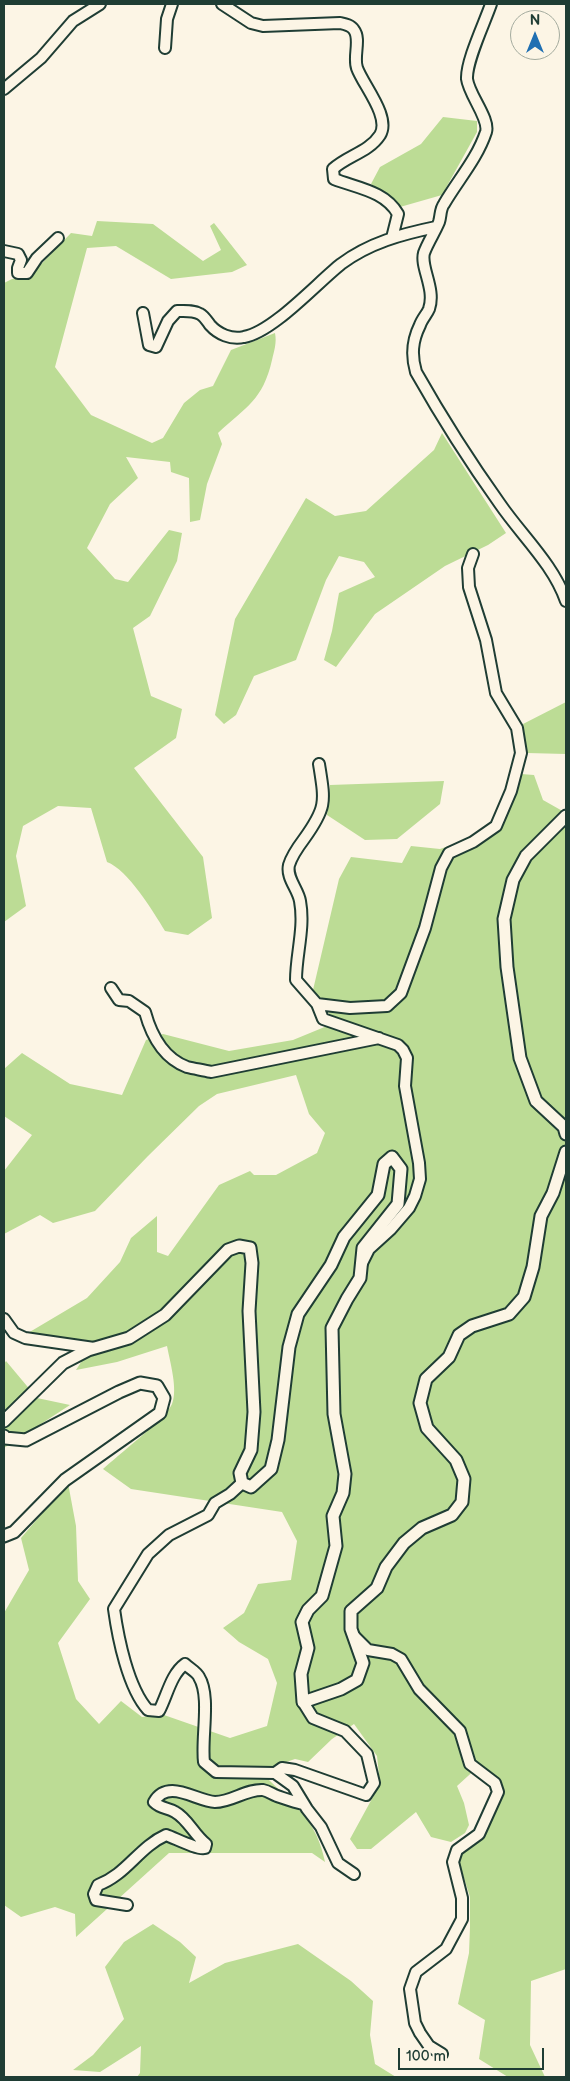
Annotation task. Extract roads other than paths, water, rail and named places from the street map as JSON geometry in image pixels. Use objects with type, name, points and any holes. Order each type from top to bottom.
[{"type":"street","points":[[4,89],[41,58],[73,21],[100,4]]},
{"type":"street","points":[[165,48],[167,19],[172,4]]},
{"type":"street","points":[[222,4],[251,23],[263,26],[340,23],[349,25],[355,30],[357,39],[356,66],[382,118],[381,134],[371,145],[340,163],[334,170],[334,178],[376,194],[393,204],[398,214],[392,238]]},
{"type":"street","points":[[492,4],[468,65],[467,79],[471,94],[486,124],[486,130],[474,159],[442,206],[436,227],[423,255],[430,282],[431,297],[429,309],[420,324],[413,343],[412,360],[431,398],[461,447],[501,506],[560,585],[566,601]]},
{"type":"street","points":[[143,313],[149,345],[156,347],[168,321],[177,311],[190,310],[200,314],[214,329],[231,338],[247,337],[277,319],[342,263],[367,248],[392,238],[436,227]]},
{"type":"street","points":[[4,251],[18,254],[21,260],[18,273],[26,273],[58,238]]},
{"type":"street","points":[[317,1004],[350,1008],[387,1006],[401,993],[425,928],[441,868],[449,853],[473,842],[496,826],[510,791],[521,753],[520,744],[517,728],[496,693],[486,640],[469,587],[468,568],[473,554]]},
{"type":"street","points":[[319,764],[323,789],[323,806],[320,816],[293,855],[288,867],[300,900],[302,933],[296,980],[317,1004],[323,1019],[398,1045],[407,1058],[405,1086],[419,1163],[420,1179],[416,1196],[409,1208],[391,1229],[369,1249],[362,1264]]},
{"type":"street","points":[[566,816],[526,856],[513,880],[504,919],[507,967],[520,1058],[536,1101],[564,1127],[566,1134]]},
{"type":"street","points":[[111,988],[119,1000],[129,1001],[145,1012],[149,1027],[161,1049],[186,1067],[211,1072],[380,1038]]},
{"type":"street","points":[[303,1702],[341,1690],[357,1680],[363,1663],[351,1629],[351,1611],[377,1588],[386,1567],[404,1543],[422,1528],[452,1515],[462,1502],[464,1480],[456,1460],[427,1428],[420,1403],[426,1380],[449,1357],[459,1335],[472,1326],[509,1314],[524,1297],[533,1267],[541,1216],[553,1193],[566,1152]]},
{"type":"street","points":[[4,1421],[63,1363],[94,1348],[129,1338],[165,1315],[228,1250],[239,1246],[250,1248],[252,1263],[249,1311],[254,1412],[251,1450],[240,1473],[242,1482],[251,1487],[271,1469],[278,1440],[289,1347],[298,1314],[331,1265],[344,1238],[378,1195],[384,1164],[392,1157],[401,1169],[398,1204],[363,1248],[360,1278],[332,1328],[334,1414],[345,1474],[343,1493],[333,1516],[336,1546],[322,1596],[308,1610],[302,1622],[308,1648],[301,1674],[303,1702],[313,1718],[345,1731],[367,1754],[374,1783],[366,1795],[295,1770],[282,1768],[275,1774]]},
{"type":"street","points":[[4,1319],[14,1333],[25,1338],[94,1348]]},
{"type":"street","points":[[4,1436],[5,1438],[26,1440],[140,1383],[157,1386],[164,1398],[160,1413],[65,1480],[9,1534],[4,1542]]},
{"type":"street","points":[[242,1482],[230,1494],[216,1503],[208,1515],[169,1535],[148,1554],[114,1608],[127,1670],[144,1705],[148,1710],[159,1711],[177,1669],[185,1664],[199,1676],[205,1698],[202,1747],[204,1762],[216,1772],[275,1774],[293,1786],[303,1804],[321,1827],[338,1863],[354,1874]]},
{"type":"street","points":[[354,1636],[368,1650],[392,1654],[401,1659],[419,1689],[460,1731],[470,1764],[495,1783],[498,1792],[479,1834],[457,1850],[453,1862],[462,1898],[462,1919],[446,1950],[416,1972],[410,1988],[415,2023],[429,2046],[442,2054]]},
{"type":"street","points":[[127,1905],[96,1900],[94,1894],[98,1886],[111,1881],[122,1873],[152,1841],[166,1835],[185,1841],[196,1848],[205,1848],[206,1844],[199,1839],[177,1812],[159,1807],[154,1802],[156,1798],[165,1793],[179,1791],[214,1802],[239,1797],[253,1790],[266,1790],[276,1796],[303,1804]]}]
